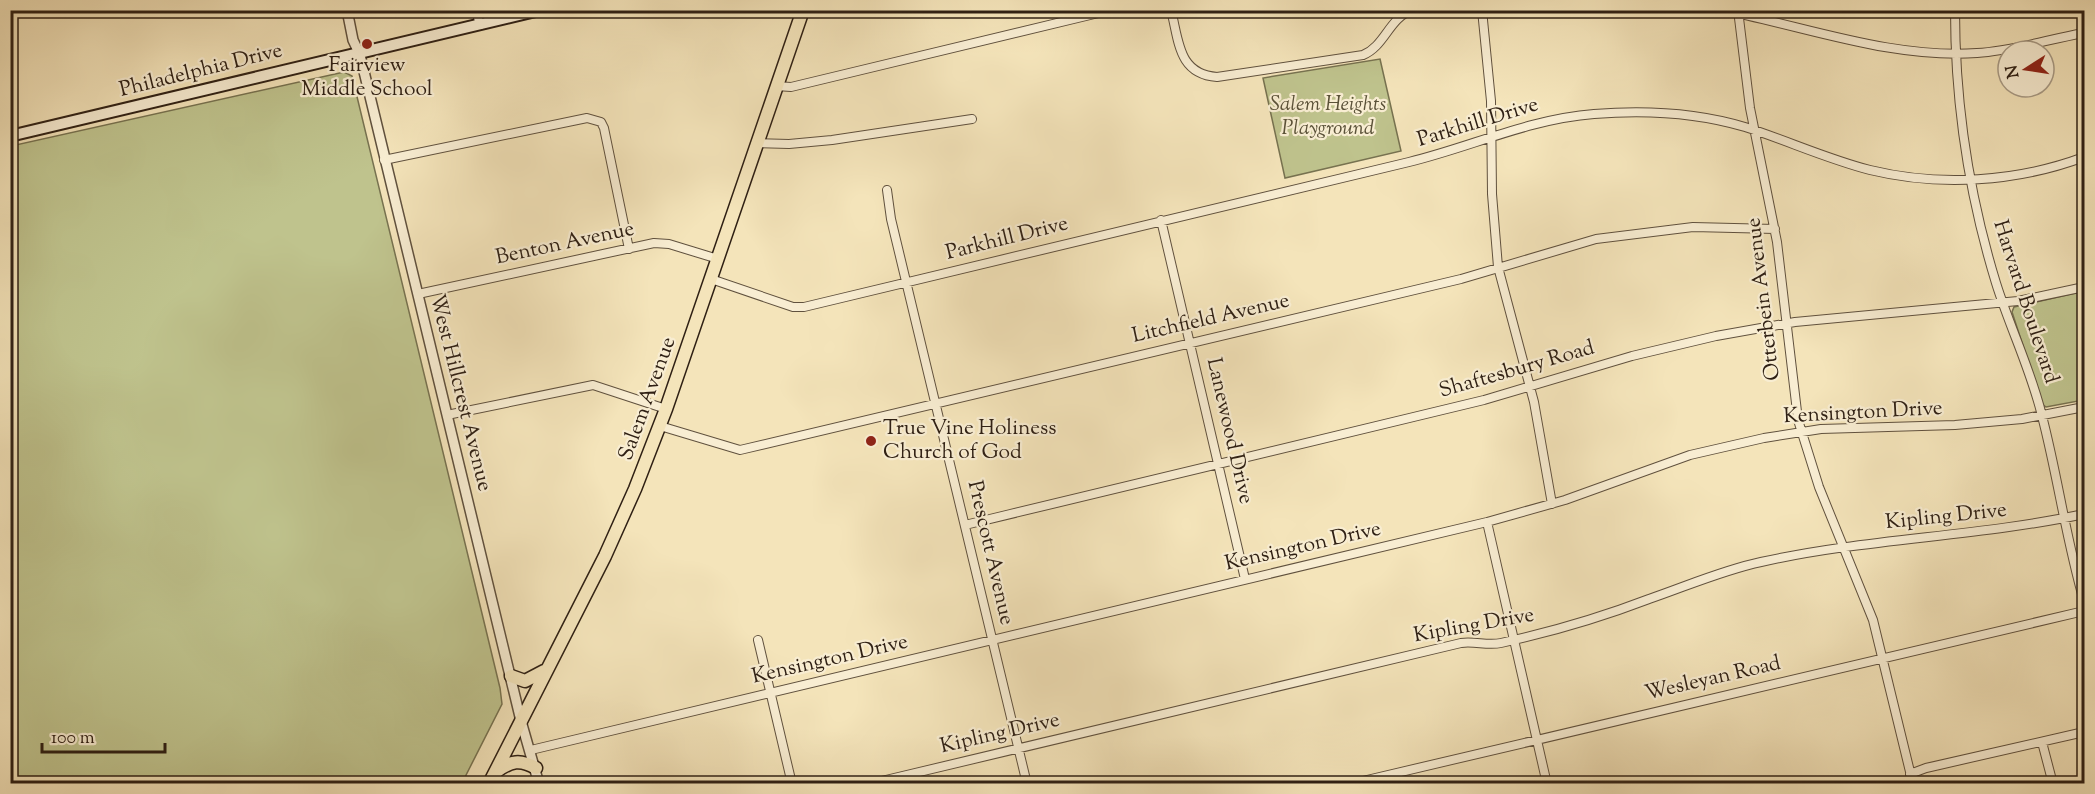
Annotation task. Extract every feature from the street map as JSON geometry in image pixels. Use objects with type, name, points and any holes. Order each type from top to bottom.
[{"type":"main road","name":"Philadelphia Drive","points":[[10,136],[183,97],[231,82],[360,55],[540,10]]},
{"type":"main road","name":"Salem Avenue","points":[[489,783],[605,556],[660,426],[803,10]]},
{"type":"main road","points":[[511,676],[525,681],[545,671]]},
{"type":"main road","points":[[496,771],[520,761],[536,768]]},
{"type":"street","name":"West Hillcrest Avenue","points":[[347,10],[353,40],[360,55],[521,721],[539,783]]},
{"type":"street","points":[[476,10],[480,25]]},
{"type":"street","points":[[776,86],[791,87],[824,80],[1111,10]]},
{"type":"street","points":[[1171,10],[1187,65],[1196,73],[1216,77],[1363,55],[1374,48],[1398,18],[1412,10]]},
{"type":"street","points":[[1482,10],[1488,54],[1494,228],[1498,267],[1531,388],[1552,504]]},
{"type":"street","points":[[1721,10],[1907,49],[1956,53],[1998,50],[2085,33]]},
{"type":"street","name":"Harvard Boulevard","points":[[1955,10],[1961,119],[1971,179],[1989,256],[2003,303],[2042,415],[2063,519],[2085,601]]},
{"type":"street","name":"Otterbein Avenue","points":[[1738,12],[1756,133],[1775,229],[1792,383],[1801,432],[1819,487],[1845,546],[1869,611],[1914,783]]},
{"type":"street","name":"Parkhill Drive","points":[[711,279],[798,308],[1410,162],[1553,119],[1624,112],[1703,119],[1747,128],[1756,133],[1869,169],[1918,178],[1971,179],[2010,176],[2085,157]]},
{"type":"street","points":[[384,160],[587,118],[595,119],[604,128],[629,249]]},
{"type":"street","points":[[758,142],[789,144],[832,140],[972,120]]},
{"type":"street","name":"Prescott Avenue","points":[[887,190],[891,219],[1027,783]]},
{"type":"street","name":"Lanewood Drive","points":[[1161,220],[1245,579]]},
{"type":"street","name":"Litchfield Avenue","points":[[660,426],[736,451],[1461,279],[1569,245],[1632,232],[1693,227],[1775,229]]},
{"type":"street","name":"Benton Avenue","points":[[418,294],[654,243],[669,244],[718,259]]},
{"type":"street","name":"Shaftesbury Road","points":[[965,525],[1531,388],[1632,356],[1716,336],[1786,323],[2003,303],[2085,287]]},
{"type":"street","points":[[447,415],[593,385],[666,410]]},
{"type":"street","name":"Kensington Drive","points":[[531,750],[1487,522],[1552,504],[1690,455],[1735,443],[1801,432],[1846,428],[1955,425],[2042,415],[2085,407]]},
{"type":"street","name":"Kipling Drive","points":[[869,783],[1461,643],[1493,644],[1514,640],[1601,616],[1733,569],[1845,546],[1971,533],[2085,514]]},
{"type":"street","points":[[1487,522],[1547,783]]},
{"type":"street","name":"Wesleyan Road","points":[[1350,783],[2085,611]]},
{"type":"street","points":[[758,640],[792,783]]},
{"type":"street","points":[[1910,774],[1926,768],[2085,732]]},
{"type":"street","points":[[2042,742],[2053,783]]},
{"type":"green space","name":"Salem Heights Playground","points":[[1380,59],[1401,151],[1285,178],[1263,78]]},
{"type":"green space","points":[[344,72],[352,76],[502,704],[462,783],[11,783],[11,146]]},
{"type":"green space","points":[[2084,291],[2084,400],[2046,407],[2042,404],[2012,312],[2014,307]]},
{"type":"place","name":"Fairview Middle School","points":[[367,44]]},
{"type":"place","name":"True Vine Holiness Church of God","points":[[871,441]]}]
